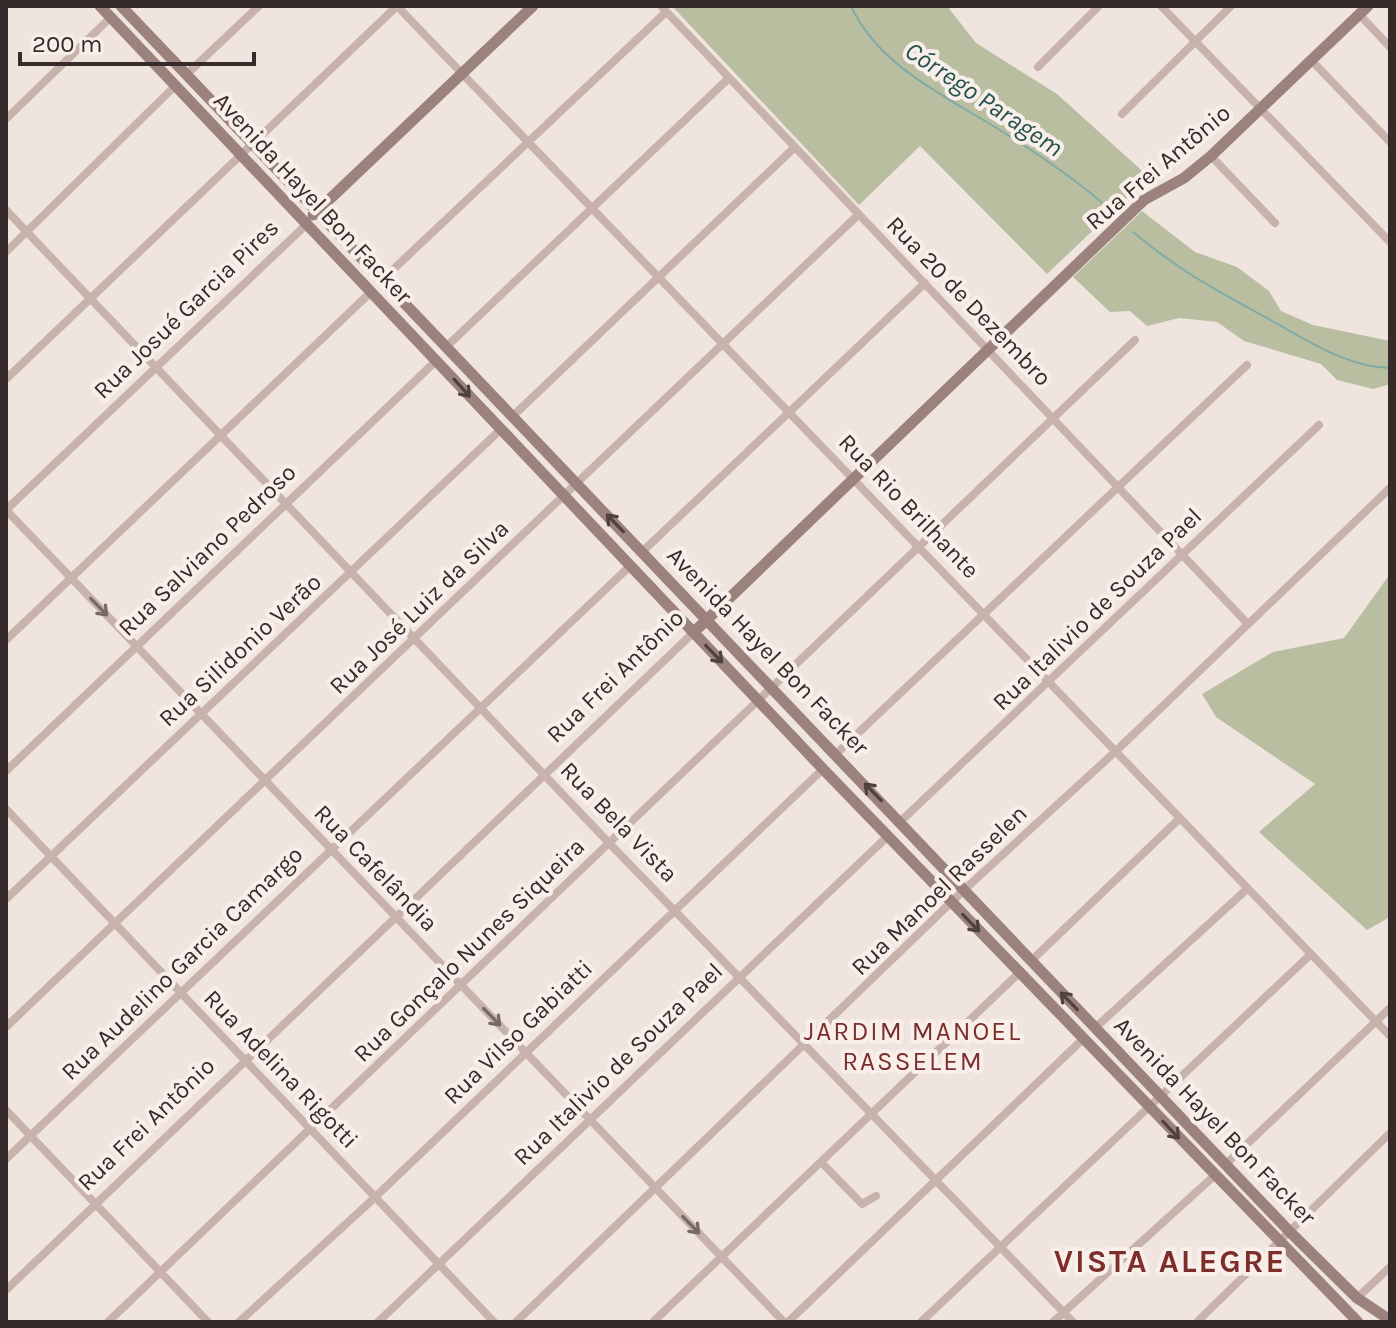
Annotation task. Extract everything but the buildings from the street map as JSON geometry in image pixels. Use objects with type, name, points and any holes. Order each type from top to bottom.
[{"type":"main road","name":"Avenida Hayel Bon Facker","points":[[100,6],[823,769],[1278,1243],[1358,1322]]},
{"type":"main road","name":"Avenida Hayel Bon Facker","points":[[121,6],[901,821],[1225,1165],[1357,1298],[1390,1320]]},
{"type":"main road","name":"Rua Josué Garcia Pires","points":[[308,223],[316,211],[533,6]]},
{"type":"main road","name":"Rua Frei Antônio","points":[[694,632],[1135,209],[1211,156],[1363,10]]},
{"type":"street","points":[[187,74],[259,6]]},
{"type":"street","points":[[6,379],[397,6]]},
{"type":"street","name":"Rua Rio Brilhante","points":[[397,6],[1390,1036]]},
{"type":"street","points":[[1038,67],[1099,6]]},
{"type":"street","points":[[1161,6],[1389,241]]},
{"type":"street","points":[[1122,114],[1231,6]]},
{"type":"street","points":[[382,280],[529,142],[663,9]]},
{"type":"street","name":"Rua 20 de Dezembro","points":[[663,9],[1248,624]]},
{"type":"street","points":[[1363,10],[1390,47]]},
{"type":"street","points":[[6,119],[111,17]]},
{"type":"street","points":[[1311,60],[1390,142]]},
{"type":"street","points":[[446,347],[729,78]]},
{"type":"street","points":[[6,252],[176,85]]},
{"type":"street","points":[[513,416],[795,147]]},
{"type":"street","points":[[1211,156],[1275,223]]},
{"type":"street","name":"Rua Bela Vista","points":[[6,210],[610,844],[1073,1322]]},
{"type":"street","name":"Rua José Luiz da Silva","points":[[6,1027],[859,214]]},
{"type":"street","name":"Rua Josué Garcia Pires","points":[[6,510],[308,223]]},
{"type":"street","points":[[642,552],[925,283]]},
{"type":"street","points":[[6,640],[371,292]]},
{"type":"street","name":"Rua Gonçalo Nunes Siqueira","points":[[108,1322],[1135,340]]},
{"type":"street","name":"Rua Salviano Pedroso","points":[[6,771],[437,360]]},
{"type":"street","points":[[836,754],[1247,365]]},
{"type":"street","name":"Rua Italivio de Souza Pael","points":[[901,821],[1319,425]]},
{"type":"street","name":"Rua Silidonio Verão","points":[[6,899],[500,430]]},
{"type":"street","name":"Rua Manoel Rasselen","points":[[516,1322],[965,889],[1116,751],[1390,488]]},
{"type":"street","name":"Rua Cafelândia","points":[[6,510],[786,1322]]},
{"type":"street","name":"Rua Audelino Garcia Camargo","points":[[6,1159],[630,566]]},
{"type":"street","name":"Rua Frei Antônio","points":[[6,1290],[694,632]]},
{"type":"street","name":"Rua Vilso Gabiatti","points":[[239,1322],[375,1197],[823,769]]},
{"type":"street","name":"Rua Adelina Rigotti","points":[[6,809],[494,1322]]},
{"type":"street","points":[[1031,961],[1179,819]]},
{"type":"street","name":"Rua Italivio de Souza Pael","points":[[378,1322],[888,836]]},
{"type":"street","points":[[1095,1028],[1247,889]]},
{"type":"street","points":[[921,1322],[1310,955]]},
{"type":"street","points":[[653,1322],[1019,973]]},
{"type":"street","points":[[1225,1165],[1390,1008]]},
{"type":"street","points":[[786,1322],[1083,1039]]},
{"type":"street","points":[[6,1110],[208,1322]]},
{"type":"street","points":[[1197,1322],[1390,1133]]},
{"type":"street","points":[[821,1162],[862,1204],[876,1196]]},
{"type":"street","points":[[1053,1322],[1214,1176]]},
{"type":"street","points":[[1357,1298],[1390,1267]]},
{"type":"green space","points":[[672,6],[947,6],[976,43],[1057,94],[1149,177],[1047,274],[920,146],[859,205]]},
{"type":"green space","points":[[1142,211],[1195,252],[1237,267],[1269,291],[1281,311],[1313,325],[1390,341],[1390,384],[1373,389],[1337,380],[1321,364],[1244,341],[1217,322],[1179,318],[1147,326],[1130,311],[1110,312],[1073,277]]},
{"type":"green space","points":[[1390,574],[1390,917],[1367,930],[1259,832],[1315,784],[1216,717],[1202,694],[1273,652],[1344,638]]},
{"type":"waterway","name":"Córrego Paragem","points":[[851,6],[877,44],[911,75],[1037,154],[1111,210]]},
{"type":"waterway","name":"Córrego Paragem","points":[[1133,232],[1201,281],[1315,345],[1359,363],[1390,368]]},
{"type":"district","name":"JARDIM MANOEL RASSELEM","points":[[913,1046]]},
{"type":"district","name":"VISTA ALEGRE","points":[[1170,1261]]}]
